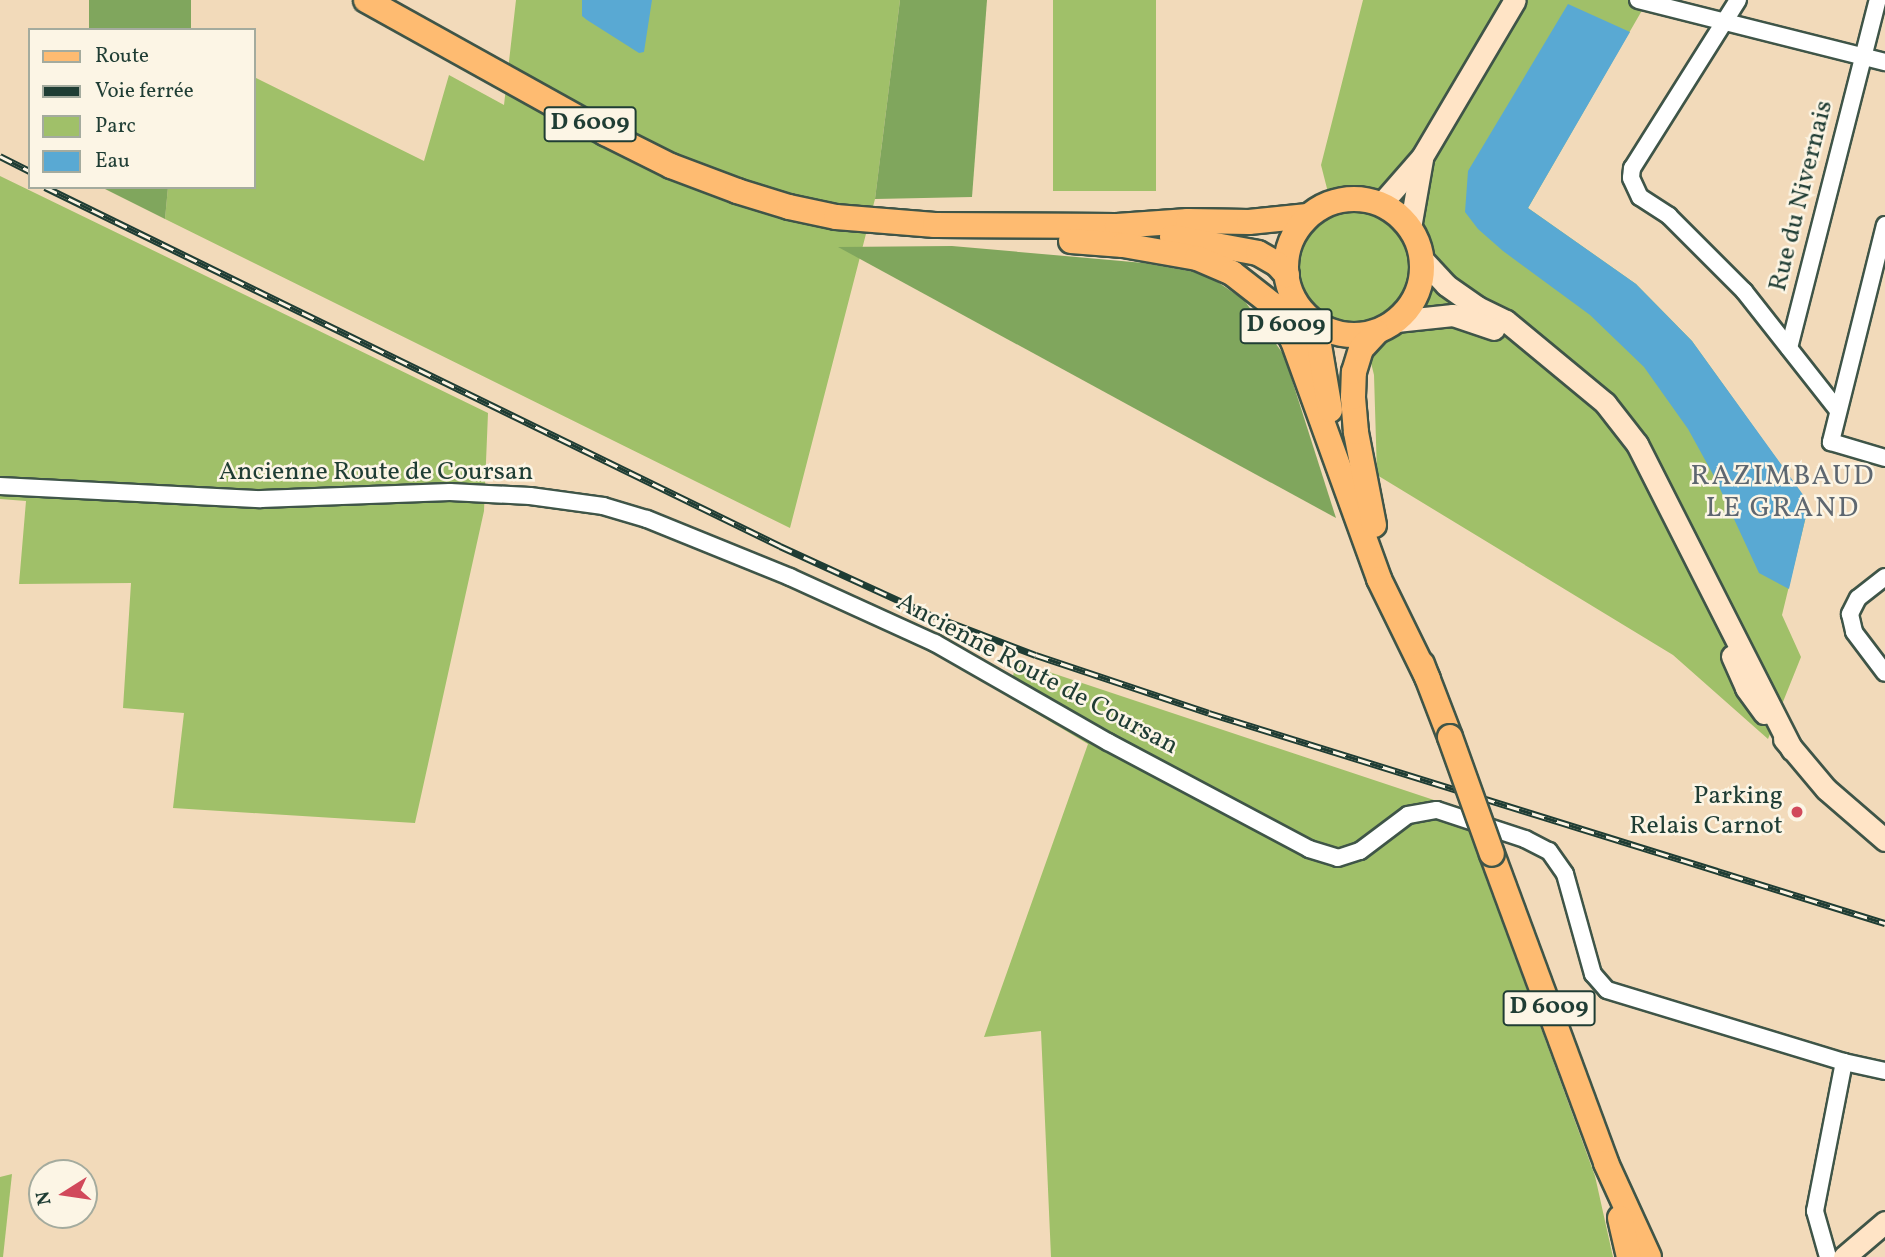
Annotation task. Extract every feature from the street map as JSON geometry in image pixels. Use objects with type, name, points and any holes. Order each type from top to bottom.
[{"type":"main road","name":"D 6009","points":[[366,0],[605,133],[703,180],[836,217],[934,225],[1036,239],[1123,245],[1197,258],[1232,273],[1261,293],[1283,320],[1379,579],[1428,679]]},
{"type":"main road","points":[[1381,204],[1422,157],[1515,0]]},
{"type":"main road","points":[[1410,228],[1422,157]]},
{"type":"main road","points":[[1541,350],[1475,321],[1453,315],[1352,336],[1338,334],[1309,319],[1293,298],[1287,275],[1291,241],[1308,216],[1325,205],[1358,199],[1381,204],[1410,228],[1422,259],[1446,285],[1477,307],[1506,321],[1605,403],[1637,444],[1690,550],[1746,688],[1792,750],[1826,789],[1885,840]]},
{"type":"main road","name":"D 6009","points":[[934,225],[1117,226],[1188,221],[1249,222],[1308,216]]},
{"type":"main road","name":"D 6009","points":[[1117,226],[1258,253],[1277,264],[1287,275]]},
{"type":"main road","points":[[1387,327],[1408,309],[1419,291],[1422,259]]},
{"type":"main road","name":"D 6009","points":[[1309,319],[1319,345],[1331,418],[1356,498],[1381,555],[1450,737],[1606,1163],[1649,1257]]},
{"type":"main road","name":"D 6009","points":[[1381,555],[1366,491],[1353,397],[1354,373],[1361,349],[1387,327]]},
{"type":"main road","name":"D 6009","points":[[1606,1163],[1629,1257]]},
{"type":"main road","points":[[1844,1257],[1885,1222]]},
{"type":"street","points":[[1638,0],[1885,62]]},
{"type":"street","points":[[1738,0],[1632,168],[1631,178],[1640,197],[1669,216],[1744,291],[1837,409]]},
{"type":"street","name":"Rue du Nivernais","points":[[1789,348],[1878,0]]},
{"type":"street","points":[[1884,235],[1837,409],[1831,442],[1885,458]]},
{"type":"street","name":"Ancienne Route de Coursan","points":[[0,486],[261,499],[450,492],[530,496],[603,506],[647,519],[790,577],[935,643],[1108,742],[1309,849],[1338,858],[1360,851],[1408,815],[1437,810],[1525,839],[1549,851],[1565,874],[1593,974],[1607,990],[1844,1062],[1885,1071]]},
{"type":"street","points":[[1885,577],[1858,598],[1850,614],[1854,632],[1885,673]]},
{"type":"street","points":[[1828,1257],[1815,1211],[1844,1062]]},
{"type":"green space","points":[[89,0],[191,0],[191,28],[89,28]]},
{"type":"green space","points":[[516,0],[900,0],[875,199],[790,528],[165,219],[168,189],[256,189],[256,78],[424,161],[449,75],[504,105]]},
{"type":"green space","points":[[900,0],[987,0],[972,197],[875,199]]},
{"type":"green space","points":[[1053,0],[1156,0],[1156,191],[1053,191]]},
{"type":"green space","points":[[1363,0],[1648,0],[1528,208],[1636,284],[1692,341],[1809,504],[1782,615],[1801,657],[1768,739],[1673,655],[1377,475],[1374,375],[1362,326],[1340,325],[1315,311],[1301,293],[1296,274],[1297,254],[1305,234],[1320,219],[1333,212],[1321,165]]},
{"type":"green space","points":[[0,176],[488,413],[484,511],[415,823],[173,808],[184,713],[123,708],[131,583],[19,584],[26,501],[0,499]]},
{"type":"green space","points":[[105,189],[168,189],[165,219]]},
{"type":"green space","points":[[952,246],[1144,263],[1206,274],[1244,300],[1284,355],[1336,518],[838,247]]},
{"type":"green space","points":[[1016,661],[1461,809],[1595,1176],[1613,1257],[1051,1257],[1041,1031],[984,1037],[1088,744],[1009,697]]},
{"type":"green space","points":[[12,1174],[3,1257],[0,1257],[0,1177]]},
{"type":"water","points":[[582,0],[652,0],[644,52],[639,53],[582,16]]},
{"type":"water","points":[[1568,4],[1630,32],[1528,208],[1636,284],[1692,341],[1809,503],[1789,589],[1759,573],[1715,478],[1688,429],[1644,367],[1590,315],[1503,251],[1478,229],[1465,212],[1468,171]]},
{"type":"railway","points":[[0,156],[28,170]]},
{"type":"railway","points":[[49,189],[780,546],[931,615],[1036,655],[1209,713],[1885,923]]},
{"type":"place","name":"Parking Relais Carnot","points":[[1797,812]]},
{"type":"district","name":"RAZIMBAUD LE GRAND","points":[[1783,493]]}]
